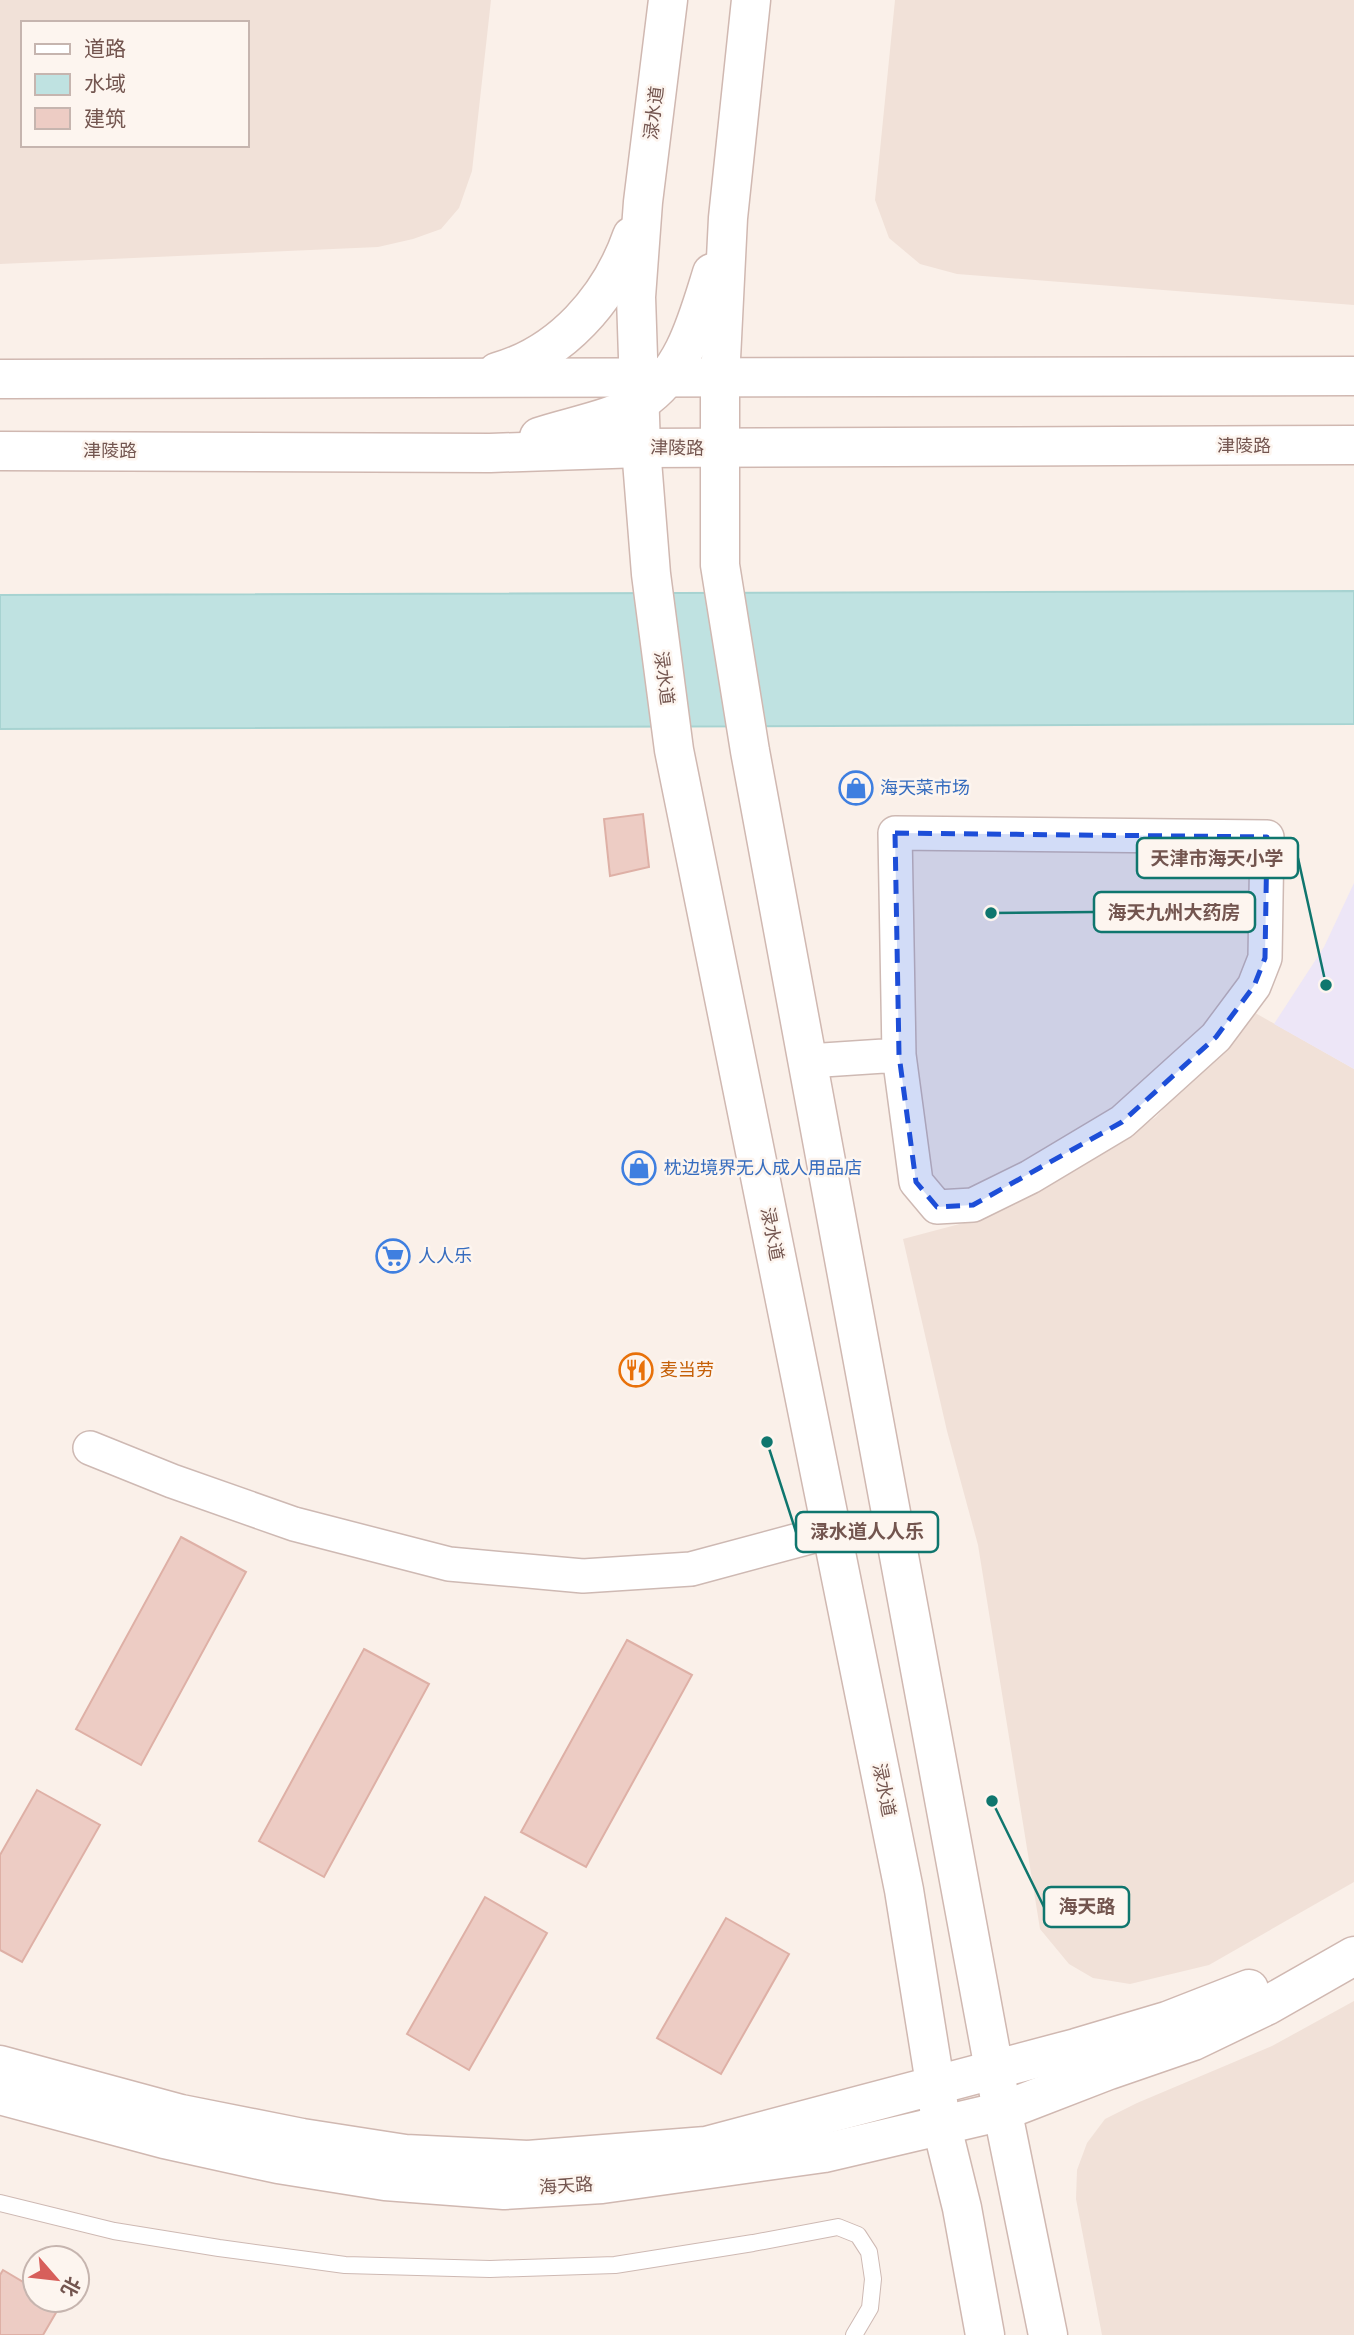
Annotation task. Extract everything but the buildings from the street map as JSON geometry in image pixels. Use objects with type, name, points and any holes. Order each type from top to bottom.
[{"type":"street","name":"渌水道","points":[[668,0],[643,202],[636,296],[649,386],[641,447],[651,574],[674,750],[904,1890],[934,2086],[962,2208],[985,2335]]},
{"type":"street","points":[[751,0],[728,218],[720,379],[720,565],[750,751],[994,2069],[1048,2335]]},
{"type":"street","points":[[478,377],[519,366],[560,341],[585,316],[611,282],[628,246],[643,202]]},
{"type":"street","points":[[490,453],[595,421],[649,386],[691,339],[728,218]]},
{"type":"street","points":[[0,379],[478,377],[649,386],[720,379],[1354,376]]},
{"type":"street","name":"津陵路","points":[[0,451],[490,453],[641,447],[720,449],[1354,445]]},
{"type":"street","points":[[895,833],[1267,837],[1265,958],[1254,986],[1216,1037],[1122,1122],[1030,1177],[973,1205],[937,1207],[916,1182],[899,1055],[895,833]]},
{"type":"street","points":[[808,1061],[899,1055]]},
{"type":"street","points":[[90,1448],[172,1481],[294,1524],[449,1564],[583,1576],[691,1569],[832,1531]]},
{"type":"street","name":"海天路","points":[[0,2065],[181,2114],[302,2138],[405,2154],[528,2160],[706,2146],[1076,2048],[1167,2021],[1246,1990],[1354,1931]]},
{"type":"street","name":"海天路","points":[[0,2095],[164,2139],[278,2165],[385,2181],[504,2190],[602,2184],[824,2153],[1003,2111],[1193,2041],[1268,2005],[1354,1956]]},
{"type":"lane","points":[[0,2203],[114,2231],[345,2265],[490,2269],[615,2265],[838,2227],[858,2235],[869,2252],[873,2279],[870,2308],[854,2335]]},
{"type":"highlighted area","points":[[895,833],[1267,837],[1265,958],[1254,986],[1216,1037],[1122,1122],[973,1205],[937,1207],[916,1182],[899,1055]]},
{"type":"shaded area","points":[[0,0],[491,0],[472,171],[459,208],[441,229],[378,247],[0,264]]},
{"type":"shaded area","points":[[895,0],[1354,0],[1354,305],[957,274],[920,264],[889,238],[875,200]]},
{"type":"shaded area","points":[[1354,883],[1354,1069],[1274,1024],[1324,947]]},
{"type":"shaded area","points":[[1250,1010],[1354,1069],[1354,1882],[1209,1965],[1130,1984],[1093,1978],[1069,1964],[1040,1929],[978,1545],[947,1431],[903,1239],[986,1217],[1064,1177],[1156,1117]]},
{"type":"shaded area","points":[[1354,2001],[1354,2335],[1102,2335],[1076,2199],[1077,2170],[1087,2143],[1105,2119],[1272,2046]]},
{"type":"water","points":[[1354,591],[1354,724],[0,729],[0,595]]},
{"type":"place","name":"海天菜市场","points":[[856,788]]},
{"type":"place","name":"海天九州大药房","points":[[991,913]]},
{"type":"place","name":"天津市海天小学","points":[[1326,985]]},
{"type":"place","name":"枕边境界无人成人用品店","points":[[639,1168]]},
{"type":"place","name":"人人乐","points":[[393,1256]]},
{"type":"place","name":"麦当劳","points":[[636,1370]]},
{"type":"place","name":"渌水道人人乐","points":[[767,1442]]},
{"type":"place","name":"海天路","points":[[992,1801]]}]
